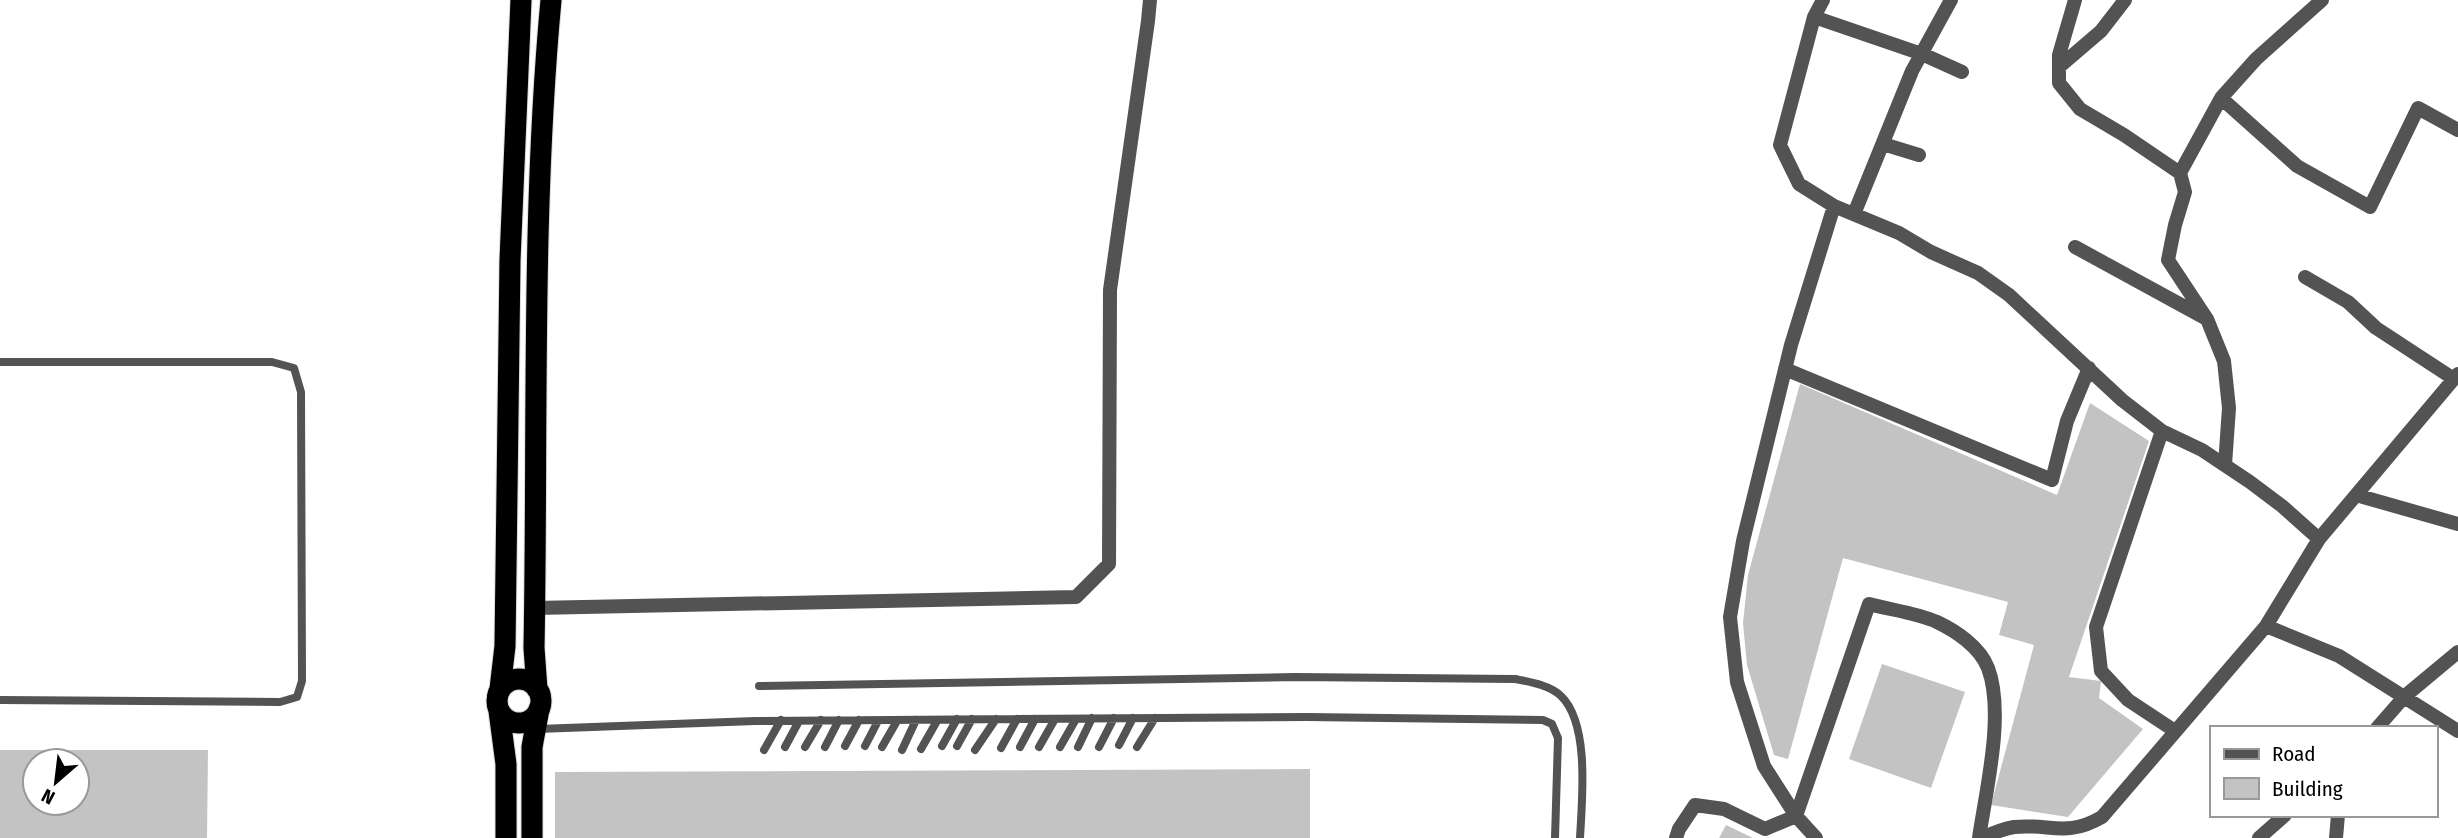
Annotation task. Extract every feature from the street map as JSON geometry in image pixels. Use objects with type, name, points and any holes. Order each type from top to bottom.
[{"type":"highway","points":[[506,838],[506,764],[496,704],[505,646],[510,288],[521,0]]},
{"type":"highway","points":[[532,838],[532,759],[537,709],[534,648],[536,308],[545,64],[551,0]]},
{"type":"highway","points":[[499,711],[510,721],[517,723],[531,720],[537,709],[533,684],[520,679],[505,683],[500,689]]},
{"type":"street","points":[[535,608],[1076,597],[1109,564],[1110,290],[1150,0]]},
{"type":"street","points":[[1823,0],[1814,16],[1780,145],[1799,184],[1834,206],[1899,233],[1931,252],[1978,273],[2009,295],[2122,400],[2162,430],[2225,465],[2282,506],[2319,539]]},
{"type":"street","points":[[1854,215],[1922,54],[1951,0]]},
{"type":"street","points":[[2075,0],[2059,55],[2059,83],[2080,109],[2180,173],[2185,192],[2168,260],[2207,319],[2224,361],[2229,408],[2225,465]]},
{"type":"street","points":[[2059,67],[2101,31],[2125,0]]},
{"type":"street","points":[[2180,173],[2221,98],[2256,59],[2322,0]]},
{"type":"street","points":[[1814,16],[1922,54],[1962,72]]},
{"type":"street","points":[[2221,98],[2297,166],[2370,207],[2418,108],[2458,130]]},
{"type":"street","points":[[1883,144],[1919,155]]},
{"type":"street","points":[[1816,838],[1796,816],[1764,766],[1737,682],[1730,617],[1743,541],[1786,369],[1834,206]]},
{"type":"street","points":[[2075,247],[2207,319]]},
{"type":"street","points":[[1981,838],[2001,829],[2018,827],[2068,830],[2087,826],[2102,817],[2266,626],[2319,539],[2456,376],[2376,328],[2348,302],[2305,277]]},
{"type":"street","points":[[1786,369],[2052,480],[2067,421],[2089,368]]},
{"type":"street","points":[[2162,430],[2096,627],[2101,671],[2128,700],[2175,730]]},
{"type":"street","points":[[2356,495],[2458,524]]},
{"type":"street","points":[[1676,838],[1695,806],[1724,809],[1765,829],[1796,816],[1869,604],[1937,622],[1973,645],[1987,666],[1994,691],[1995,721],[1981,838]]},
{"type":"street","points":[[2266,626],[2339,656],[2458,731]]},
{"type":"street","points":[[2379,726],[2405,696],[2458,652]]},
{"type":"street","points":[[2259,838],[2283,817]]},
{"type":"street","points":[[2336,838],[2338,817]]},
{"type":"lane","points":[[0,362],[272,362],[294,368],[301,391],[302,612],[302,681],[297,697],[280,702],[0,700]]},
{"type":"lane","points":[[760,686],[1295,677],[1515,679],[1539,684],[1560,695],[1571,710],[1583,763],[1580,838]]},
{"type":"lane","points":[[537,709],[799,721],[1306,717],[1543,720],[1552,724],[1558,737],[1555,838]]},
{"type":"lane","points":[[1078,747],[1092,718]]},
{"type":"lane","points":[[1099,747],[1114,718]]},
{"type":"lane","points":[[1119,745],[1133,718]]},
{"type":"lane","points":[[1137,747],[1154,718]]},
{"type":"lane","points":[[942,746],[957,719]]},
{"type":"lane","points":[[957,746],[972,719]]},
{"type":"lane","points":[[975,750],[996,719]]},
{"type":"lane","points":[[1001,748],[1017,719]]},
{"type":"lane","points":[[1020,747],[1035,719]]},
{"type":"lane","points":[[1039,747],[1055,719]]},
{"type":"lane","points":[[1060,747],[1076,719]]},
{"type":"lane","points":[[764,750],[781,720]]},
{"type":"lane","points":[[805,747],[821,720]]},
{"type":"lane","points":[[825,747],[839,720]]},
{"type":"lane","points":[[845,746],[859,720]]},
{"type":"lane","points":[[865,746],[878,720]]},
{"type":"lane","points":[[882,747],[897,720]]},
{"type":"lane","points":[[902,750],[916,720]]},
{"type":"lane","points":[[921,749],[937,720]]},
{"type":"lane","points":[[785,747],[799,721]]},
{"type":"building","points":[[1800,384],[2057,495],[2090,403],[2149,441],[2069,677],[2101,681],[2099,698],[2143,729],[2068,817],[1991,805],[2034,645],[1999,635],[2008,602],[1843,558],[1788,759],[1774,755],[1747,665],[1743,623],[1748,575]]},
{"type":"building","points":[[1882,664],[1965,692],[1931,788],[1849,759]]},
{"type":"building","points":[[0,750],[21,750],[21,817],[91,817],[91,750],[208,750],[207,838],[0,838]]},
{"type":"building","points":[[1310,769],[1310,838],[555,838],[555,772]]},
{"type":"building","points":[[1726,825],[1753,838],[1719,838]]}]
